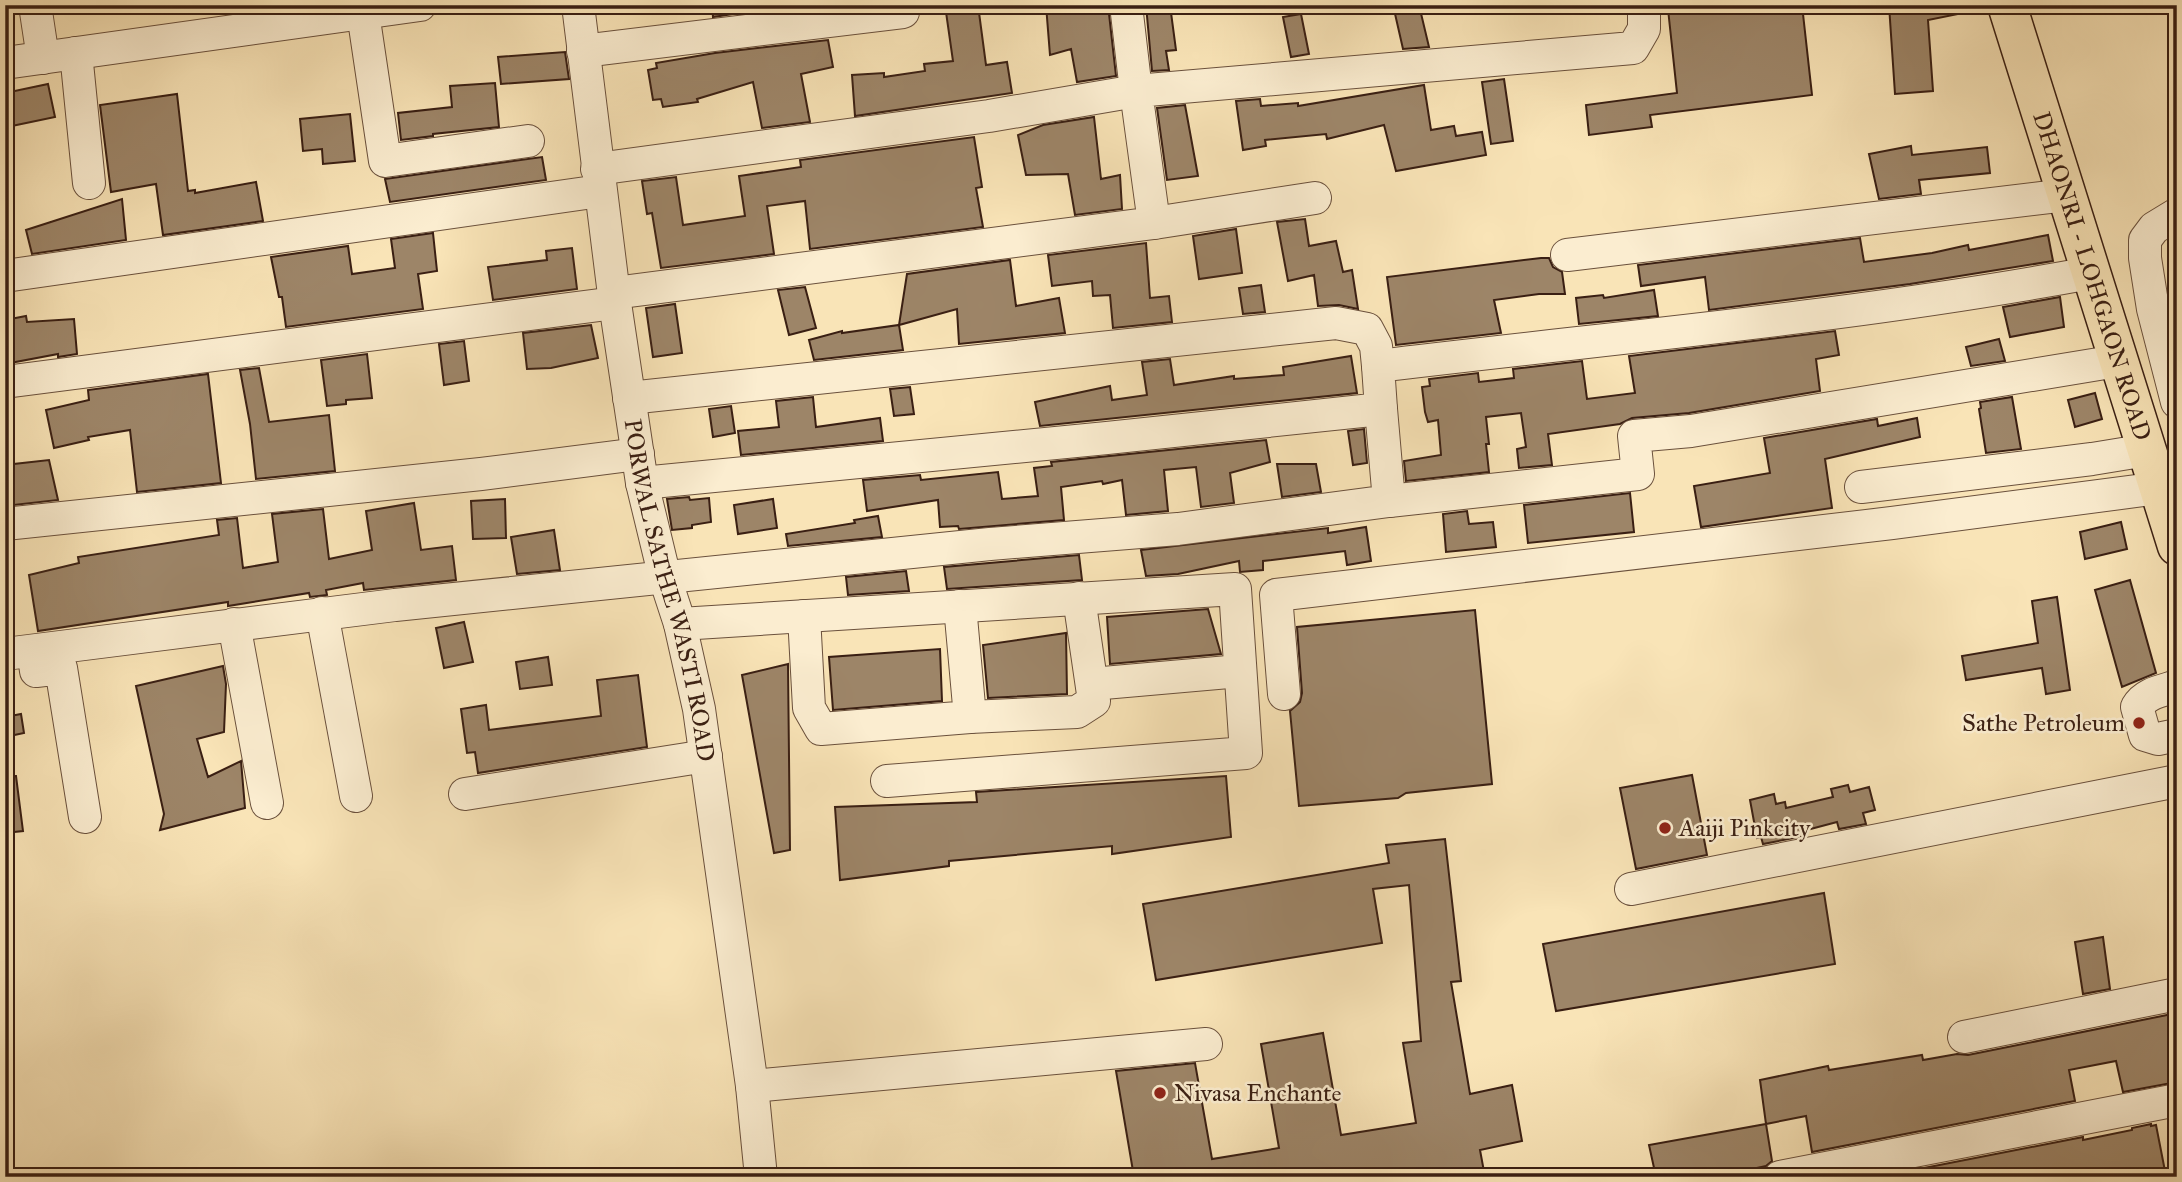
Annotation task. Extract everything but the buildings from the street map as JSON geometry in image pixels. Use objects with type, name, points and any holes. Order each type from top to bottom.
[{"type":"main road","name":"DHAONRI - LOHGAON ROAD","points":[[2007,5],[2177,546]]},
{"type":"street","points":[[35,5],[43,58]]},
{"type":"street","points":[[5,63],[420,5]]},
{"type":"street","name":"PORWAL SATHE WASTI ROAD","points":[[578,5],[614,298],[640,469],[699,709],[752,1086],[761,1177]]},
{"type":"street","points":[[1126,5],[1154,223]]},
{"type":"street","points":[[5,276],[1136,91],[1633,48],[1644,30],[1644,5]]},
{"type":"street","points":[[583,51],[903,12]]},
{"type":"street","points":[[363,13],[385,161],[528,141]]},
{"type":"street","points":[[76,53],[89,183]]},
{"type":"street","points":[[1567,255],[2066,195]]},
{"type":"street","points":[[5,382],[1154,223],[1315,198]]},
{"type":"street","points":[[2177,214],[2154,228],[2145,240],[2145,258],[2153,309],[2177,402]]},
{"type":"street","points":[[1378,366],[1768,322],[1980,293],[2090,273]]},
{"type":"street","points":[[629,398],[1336,323],[1367,329],[1376,346],[1389,501]]},
{"type":"street","points":[[20,652],[322,613],[990,544],[1178,529],[1389,501],[1638,474],[1634,436],[1691,431],[2117,361]]},
{"type":"street","points":[[5,524],[481,474],[640,469],[1107,438],[1381,409]]},
{"type":"street","points":[[1861,487],[2147,450]]},
{"type":"street","points":[[1284,694],[1276,596],[1892,523],[2159,488]]},
{"type":"street","points":[[680,624],[1235,589],[1246,753],[887,781]]},
{"type":"street","points":[[804,616],[809,708],[821,729],[970,717],[1077,712],[1094,701],[1079,598]]},
{"type":"street","points":[[960,606],[970,717]]},
{"type":"street","points":[[322,613],[356,796]]},
{"type":"street","points":[[234,624],[267,803]]},
{"type":"street","points":[[20,652],[36,671],[61,668],[85,817]]},
{"type":"street","points":[[1092,684],[1240,671]]},
{"type":"street","points":[[2177,686],[2149,695],[2137,707],[2145,735],[2158,739],[2177,735]]},
{"type":"street","points":[[465,794],[706,757]]},
{"type":"street","points":[[1630,889],[2177,781]]},
{"type":"street","points":[[1964,1037],[2177,994]]},
{"type":"street","points":[[752,1086],[1206,1044]]},
{"type":"street","points":[[1780,1177],[2177,1100]]},
{"type":"place","name":"Sathe Petroleum","points":[[2139,723]]},
{"type":"place","name":"Aaiji Pinkcity","points":[[1665,828]]},
{"type":"place","name":"Nivasa Enchante","points":[[1160,1093]]}]
